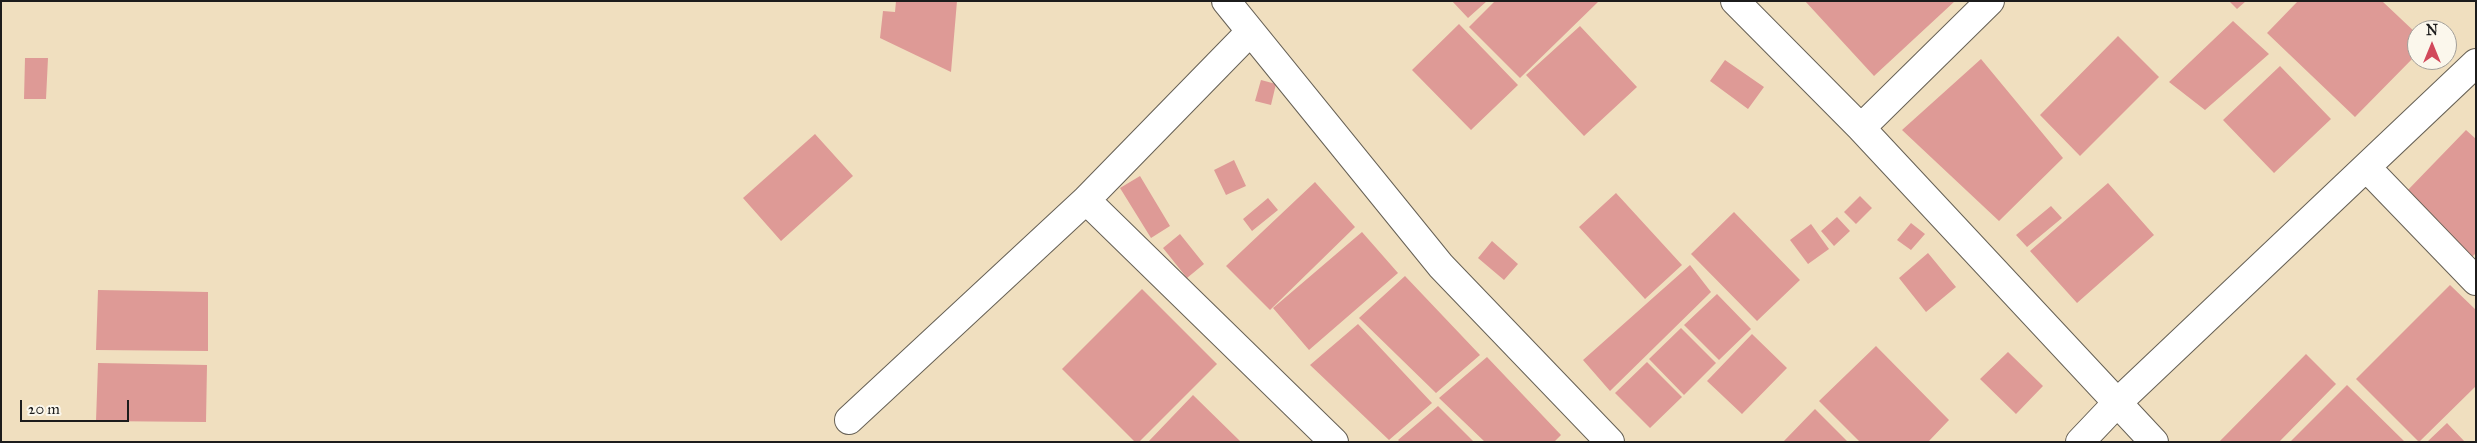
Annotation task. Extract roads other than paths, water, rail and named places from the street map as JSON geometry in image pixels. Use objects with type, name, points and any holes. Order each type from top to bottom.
[{"type":"street","points":[[1226,1],[1249,33],[1441,266],[1610,442]]},
{"type":"street","points":[[1735,1],[1861,128],[2154,442]]},
{"type":"street","points":[[1861,128],[1990,1]]},
{"type":"street","points":[[849,420],[1086,200],[1249,33]]},
{"type":"street","points":[[2080,442],[2117,403],[2476,63]]},
{"type":"street","points":[[2366,167],[2476,281]]},
{"type":"street","points":[[1086,200],[1334,442]]}]
